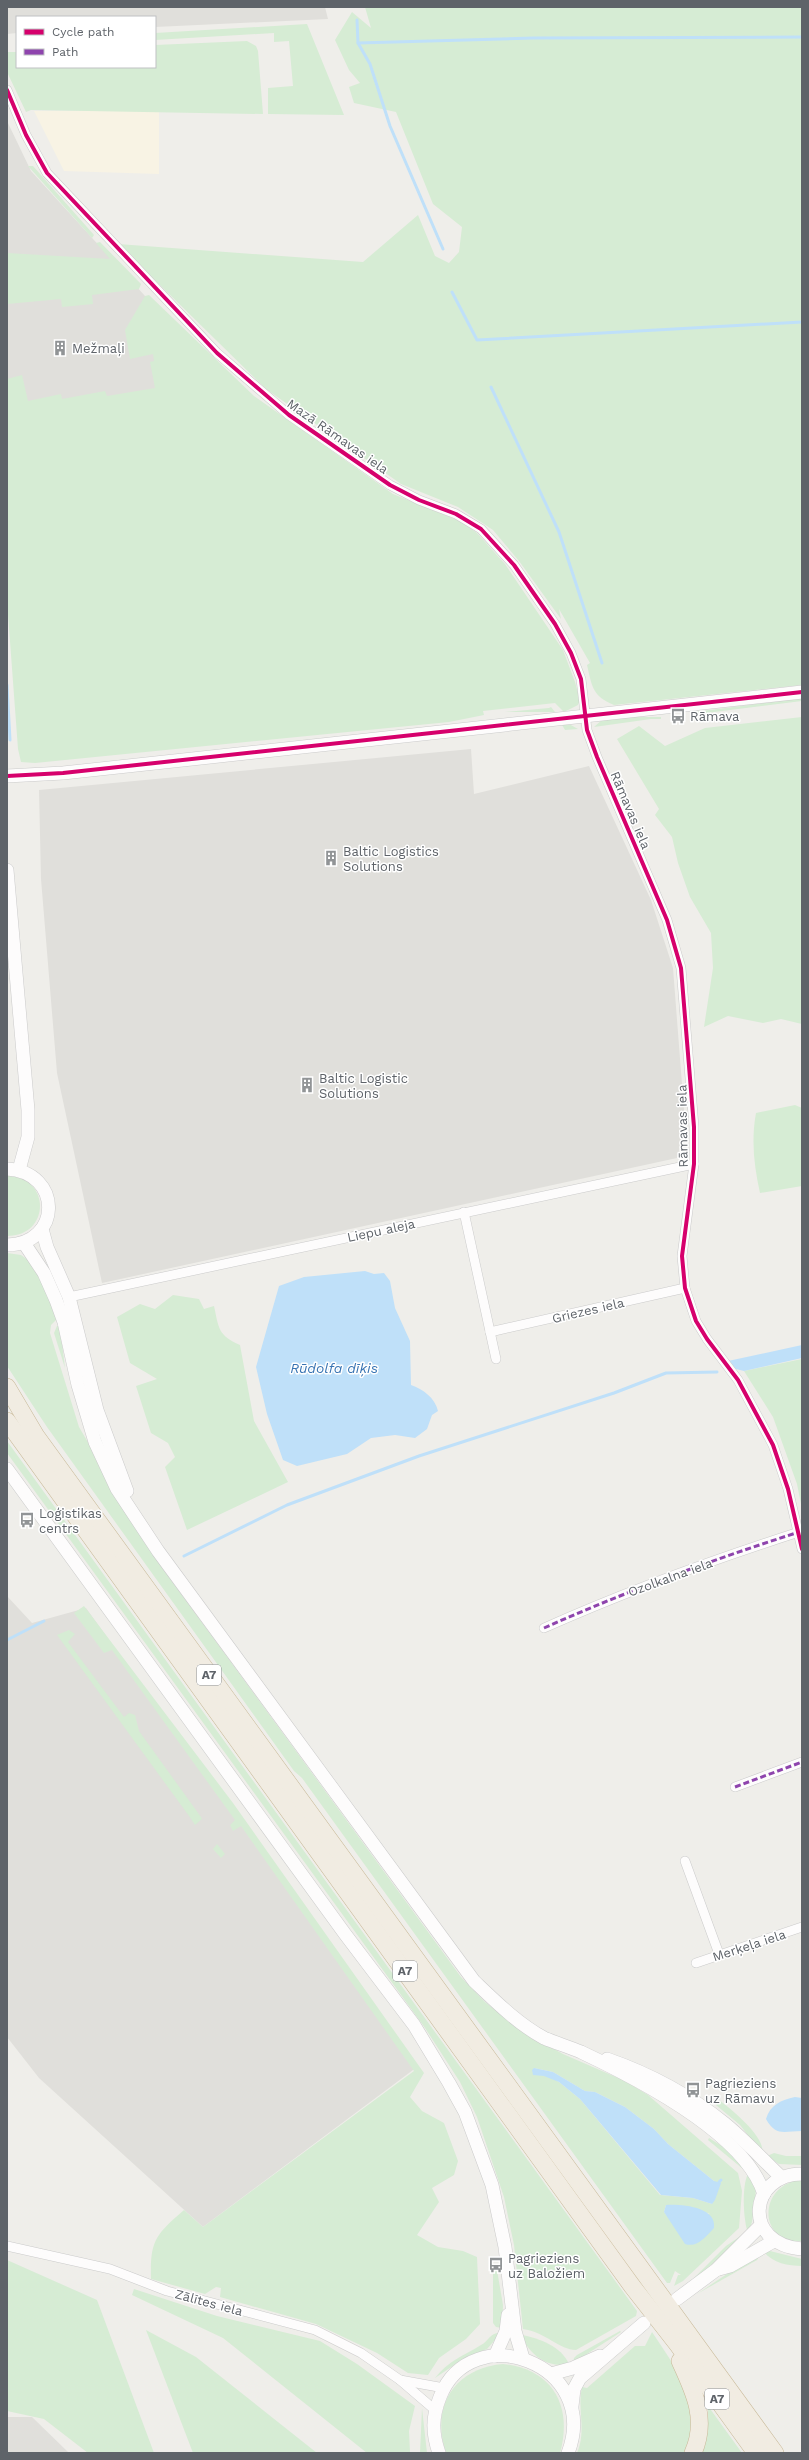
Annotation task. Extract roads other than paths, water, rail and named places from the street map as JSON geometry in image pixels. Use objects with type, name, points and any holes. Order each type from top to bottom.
[{"type":"highway","name":"A7","points":[[9,1393],[36,1436],[299,1800],[775,2453]]},
{"type":"highway","name":"A7","points":[[7,1421],[632,2286],[678,2345],[756,2453]]},
{"type":"highway","points":[[678,2345],[679,2359],[695,2393],[699,2408],[700,2427],[692,2453]]},
{"type":"main road","points":[[7,776],[71,772],[802,692]]},
{"type":"main road","points":[[7,870],[28,1110],[28,1137],[13,1170],[30,1174],[45,1190],[49,1213],[42,1229],[24,1243],[7,1244]]},
{"type":"main road","points":[[42,1229],[47,1247],[69,1298],[90,1385],[133,1512]]},
{"type":"main road","points":[[24,1243],[44,1273],[56,1300],[64,1322],[78,1385],[95,1442],[118,1489],[158,1551],[474,1980],[530,2029],[544,2038],[580,2052],[665,2097],[714,2131],[751,2167],[759,2179],[764,2194]]},
{"type":"main road","points":[[7,1469],[345,1934],[414,2025],[432,2054],[465,2112],[481,2151],[499,2213],[515,2332],[523,2358]]},
{"type":"main road","points":[[580,2052],[604,2058],[643,2072],[682,2094],[725,2124],[781,2177]]},
{"type":"main road","points":[[802,2174],[781,2177],[771,2184],[764,2194],[760,2204],[762,2225],[774,2241],[788,2247],[802,2248]]},
{"type":"main road","points":[[678,2299],[716,2270],[762,2225]]},
{"type":"main road","points":[[716,2270],[730,2266],[774,2241]]},
{"type":"main road","points":[[495,2356],[506,2331],[511,2298]]},
{"type":"main road","points":[[568,2453],[572,2442],[574,2423],[572,2406],[574,2390],[580,2378],[607,2353],[644,2323]]},
{"type":"main road","points":[[551,2374],[573,2368],[607,2353]]},
{"type":"main road","points":[[439,2453],[434,2439],[435,2410],[444,2388],[456,2374],[468,2365],[495,2356],[523,2358],[551,2374],[566,2393],[572,2406]]},
{"type":"street","name":"Mazā Rāmavas iela","points":[[7,90],[26,135],[47,173],[217,353],[289,415],[390,485],[419,500],[469,520],[500,548],[555,624],[571,653],[581,679],[586,716]]},
{"type":"street","name":"Rāmavas iela","points":[[586,716],[587,730],[597,757],[667,920],[681,968],[694,1127],[694,1164],[682,1256],[685,1288],[696,1321],[707,1339],[738,1380],[773,1445],[783,1472],[802,1549]]},
{"type":"street","name":"Liepu aleja","points":[[69,1298],[464,1212],[694,1164]]},
{"type":"street","points":[[464,1212],[496,1359]]},
{"type":"street","name":"Griezes iela","points":[[490,1332],[685,1288]]},
{"type":"street","name":"Ozolkalna iela","points":[[544,1628],[604,1601],[738,1551],[799,1532]]},
{"type":"street","points":[[735,1787],[802,1762]]},
{"type":"street","points":[[685,1861],[719,1954]]},
{"type":"street","name":"Merķeļa iela","points":[[696,1962],[802,1928]]},
{"type":"street","name":"Zālītes iela","points":[[7,2246],[110,2269],[167,2291],[315,2330],[361,2353],[400,2380],[435,2410]]},
{"type":"street","name":"Zālītes iela","points":[[400,2380],[444,2388]]},
{"type":"water","name":"Rūdolfa dīķis","points":[[365,1271],[374,1274],[384,1273],[390,1281],[395,1308],[410,1341],[411,1385],[428,1395],[434,1402],[438,1411],[432,1415],[427,1429],[415,1438],[395,1435],[371,1438],[347,1454],[297,1466],[283,1460],[267,1414],[256,1367],[279,1286],[304,1277]]},
{"type":"water","points":[[802,1345],[802,1358],[744,1371],[732,1368],[728,1361]]},
{"type":"water","points":[[534,2068],[553,2072],[585,2091],[595,2092],[625,2107],[654,2129],[668,2144],[714,2181],[721,2183],[715,2200],[712,2204],[693,2198],[661,2195],[580,2099],[559,2082],[544,2076],[533,2075],[532,2070]]},
{"type":"water","points":[[795,2097],[802,2098],[802,2131],[777,2131],[766,2119],[770,2110],[777,2104]]},
{"type":"water","points":[[666,2205],[689,2206],[704,2211],[710,2215],[714,2228],[698,2243],[690,2245],[685,2244],[664,2212]]},
{"type":"waterway","points":[[357,20],[358,43],[370,64],[390,126],[443,249]]},
{"type":"waterway","points":[[358,43],[533,38],[802,37]]},
{"type":"waterway","points":[[452,292],[477,340],[802,322]]},
{"type":"waterway","points":[[491,387],[559,532],[602,663]]},
{"type":"waterway","points":[[7,685],[10,740]]},
{"type":"waterway","points":[[184,1556],[287,1505],[419,1456],[614,1393],[666,1373],[717,1372]]},
{"type":"waterway","points":[[7,1640],[44,1621]]},
{"type":"place","name":"Mežmaļi","points":[[60,348]]},
{"type":"place","name":"Rāmava","points":[[678,716]]},
{"type":"place","name":"Baltic Logistics Solutions","points":[[331,858]]},
{"type":"place","name":"Baltic Logistic Solutions","points":[[307,1085]]},
{"type":"place","name":"Loģistikas centrs","points":[[27,1520]]},
{"type":"place","name":"Pagrieziens uz Rāmavu","points":[[693,2090]]},
{"type":"place","name":"Pagrieziens uz Baložiem","points":[[496,2265]]}]
